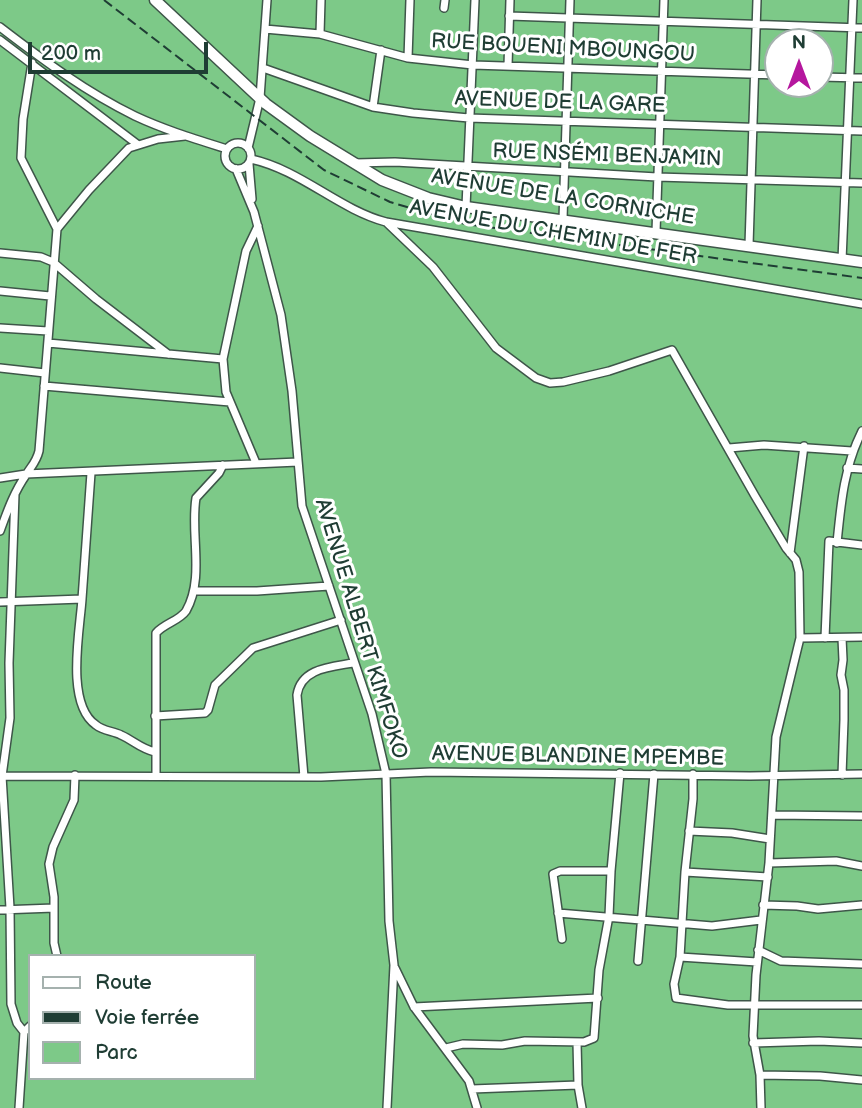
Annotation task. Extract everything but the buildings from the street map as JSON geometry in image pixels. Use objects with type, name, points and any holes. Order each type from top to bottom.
[{"type":"street","name":"AVENUE DE LA CORNICHE","points":[[155,0],[284,119],[351,163],[404,190],[466,207],[862,262]]},
{"type":"street","points":[[227,149],[225,160],[229,166],[243,168],[250,161],[248,148],[260,98],[267,0]]},
{"type":"street","points":[[320,34],[321,0]]},
{"type":"street","points":[[408,58],[410,0]]},
{"type":"street","points":[[466,207],[475,0]]},
{"type":"street","points":[[508,66],[510,0]]},
{"type":"street","points":[[563,219],[570,0]]},
{"type":"street","points":[[656,232],[663,0]]},
{"type":"street","points":[[749,245],[754,24],[757,0]]},
{"type":"street","points":[[842,260],[853,0]]},
{"type":"street","points":[[509,16],[862,28]]},
{"type":"street","points":[[0,27],[54,68],[83,86],[133,115],[185,136],[227,149],[237,143],[254,123]]},
{"type":"street","name":"RUE BOUENI MBOUNGOU","points":[[265,29],[320,34],[408,58],[473,65],[764,75]]},
{"type":"street","points":[[0,40],[137,144]]},
{"type":"street","points":[[373,107],[380,50]]},
{"type":"street","points":[[32,63],[23,119],[21,158],[57,229]]},
{"type":"street","name":"AVENUE DE LA GARE","points":[[263,68],[373,107],[413,113],[469,118],[862,131]]},
{"type":"street","points":[[834,77],[862,78]]},
{"type":"street","points":[[0,531],[15,494],[26,474],[34,466],[39,452],[57,229],[121,155],[137,144],[185,136]]},
{"type":"street","points":[[237,143],[248,148]]},
{"type":"street","name":"AVENUE ALBERT KIMFOKO","points":[[250,161],[252,206]]},
{"type":"street","name":"AVENUE DU CHEMIN DE FER","points":[[250,161],[275,165],[365,215],[386,222],[862,304]]},
{"type":"street","name":"RUE NSÉMI BENJAMIN","points":[[351,163],[395,162],[657,177],[862,183]]},
{"type":"street","name":"AVENUE ALBERT KIMFOKO","points":[[236,169],[252,206],[281,315],[292,391],[302,506],[372,714],[386,774],[388,921],[394,965],[387,1108]]},
{"type":"street","points":[[386,222],[433,267],[496,348],[536,378],[551,383],[563,382],[609,371],[672,350],[790,554],[796,560],[799,572],[800,638],[777,729],[768,877],[753,1005],[753,1043],[760,1075],[761,1108]]},
{"type":"street","points":[[256,463],[230,402],[223,359],[246,251],[258,226]]},
{"type":"street","points":[[0,253],[41,257],[53,261],[96,299],[169,354]]},
{"type":"street","points":[[0,290],[50,296]]},
{"type":"street","points":[[0,328],[48,331]]},
{"type":"street","points":[[48,343],[223,359]]},
{"type":"street","points":[[0,368],[45,373]]},
{"type":"street","points":[[44,386],[230,402]]},
{"type":"street","points":[[837,543],[840,501],[847,468],[862,431]]},
{"type":"street","points":[[729,448],[764,445],[852,451]]},
{"type":"street","points":[[790,554],[804,446]]},
{"type":"street","points":[[0,478],[26,474],[298,462]]},
{"type":"street","points":[[156,776],[156,633],[163,625],[181,616],[194,591],[197,498],[223,465]]},
{"type":"street","points":[[847,468],[862,469]]},
{"type":"street","points":[[91,473],[77,666],[79,694],[85,712],[93,724],[155,752]]},
{"type":"street","points":[[15,494],[10,718],[1,776],[10,908],[11,1004],[17,1023],[27,1029],[19,1108]]},
{"type":"street","points":[[825,638],[829,541],[862,545]]},
{"type":"street","points":[[194,591],[329,586]]},
{"type":"street","points":[[0,602],[82,598]]},
{"type":"street","points":[[155,716],[205,713],[215,685],[253,649],[341,620]]},
{"type":"street","points":[[800,638],[862,637]]},
{"type":"street","points":[[842,638],[842,775]]},
{"type":"street","points":[[304,777],[297,695],[299,684],[321,670],[353,663]]},
{"type":"street","points":[[446,1048],[463,1044],[502,1045],[525,1041],[584,1042],[594,1038],[599,971],[609,916],[620,773]]},
{"type":"street","name":"AVENUE BLANDINE MPEMBE","points":[[1,776],[304,777],[620,773],[862,775]]},
{"type":"street","points":[[638,961],[654,774]]},
{"type":"street","points":[[693,774],[680,957],[674,984],[676,998],[713,1004],[862,1004]]},
{"type":"street","points":[[57,954],[49,864],[71,808],[75,775]]},
{"type":"street","points":[[772,815],[862,816]]},
{"type":"street","points":[[688,831],[732,833],[770,839]]},
{"type":"street","points":[[769,863],[836,862],[862,866]]},
{"type":"street","points":[[562,939],[553,881],[555,872],[611,871]]},
{"type":"street","points":[[685,873],[768,877]]},
{"type":"street","points":[[763,905],[818,909],[862,905]]},
{"type":"street","points":[[0,910],[54,908]]},
{"type":"street","points":[[558,913],[676,923],[681,921],[692,925],[712,926],[761,920]]},
{"type":"street","points":[[758,950],[782,961],[862,964]]},
{"type":"street","points":[[680,957],[757,962]]},
{"type":"street","points":[[394,965],[414,1007],[446,1048],[472,1089],[477,1108]]},
{"type":"street","points":[[414,1007],[598,999]]},
{"type":"street","points":[[577,1042],[578,1085],[582,1108]]},
{"type":"street","points":[[753,1043],[862,1043]]},
{"type":"street","points":[[760,1075],[862,1080]]},
{"type":"street","points":[[472,1089],[578,1085]]},
{"type":"green space","points":[[0,0],[862,0],[862,1108],[0,1108]]},
{"type":"railway","points":[[104,0],[324,170],[390,202],[465,224],[862,278]]}]
